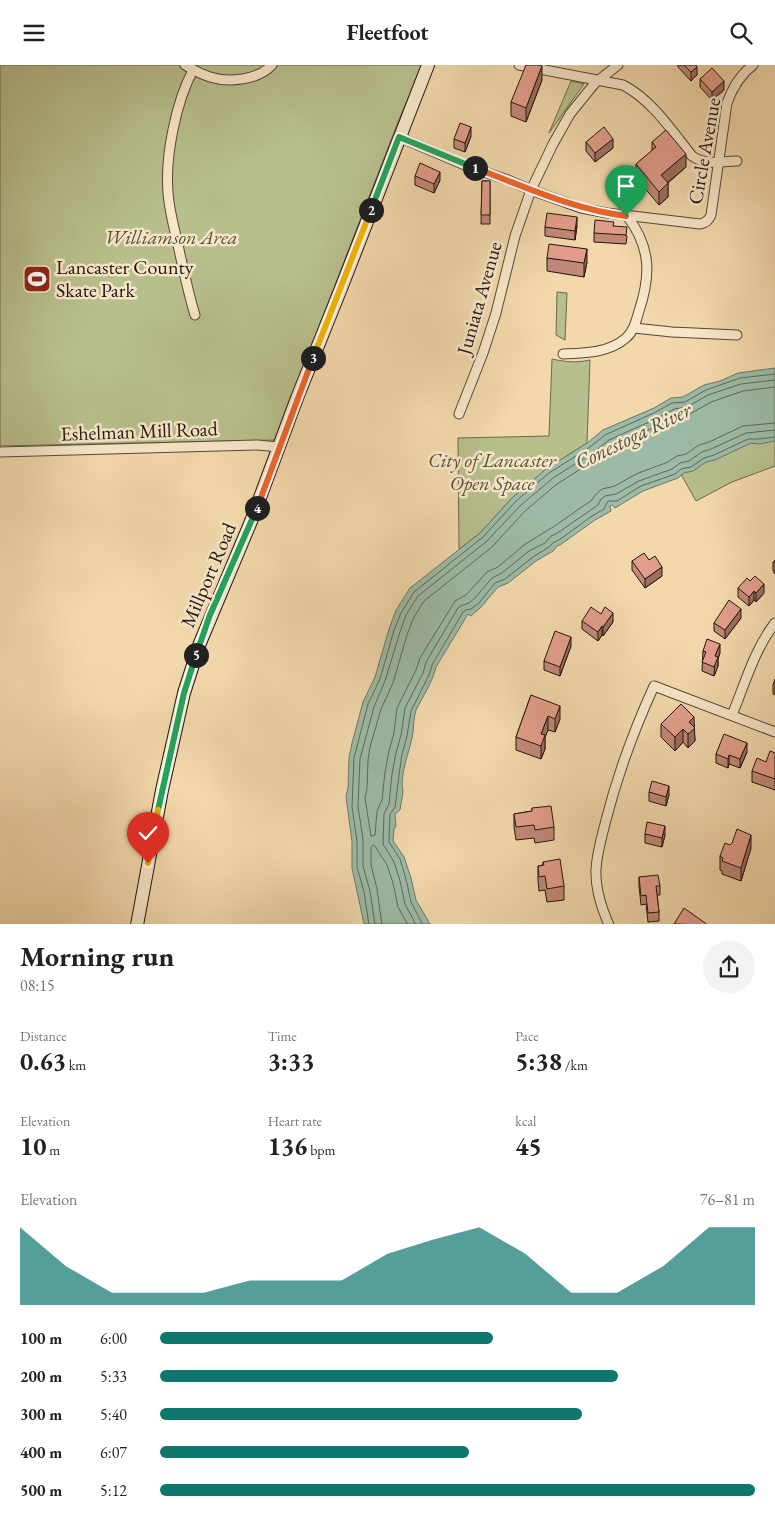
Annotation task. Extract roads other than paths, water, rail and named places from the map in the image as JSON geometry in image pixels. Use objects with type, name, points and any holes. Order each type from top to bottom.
[{"type":"main road","name":"Millport Road","points":[[137,924],[162,790],[184,693],[210,615],[252,519],[428,65]]},
{"type":"street","points":[[195,315],[171,216],[167,174],[169,152],[189,67],[210,77],[234,80],[261,73],[272,65]]},
{"type":"street","points":[[519,65],[623,85],[633,90],[655,111],[692,156],[700,161],[710,163],[738,161]]},
{"type":"street","points":[[531,190],[570,114],[595,83],[618,65]]},
{"type":"street","name":"Circle Avenue","points":[[626,216],[700,224],[709,220],[727,103],[731,92],[739,80],[753,65]]},
{"type":"street","points":[[399,137],[531,190],[580,207],[626,216],[634,226],[643,243],[648,267],[642,303],[634,328],[625,339],[606,349],[563,354]]},
{"type":"street","name":"Juniata Avenue","points":[[460,414],[496,313],[515,236],[531,190]]},
{"type":"street","points":[[634,328],[737,335]]},
{"type":"street","name":"Eshelman Mill Road","points":[[0,452],[257,445],[279,447]]},
{"type":"street","points":[[732,715],[755,657],[764,638],[775,623]]},
{"type":"street","points":[[609,924],[599,899],[596,870],[598,855],[610,803],[626,752],[654,686],[775,732]]},
{"type":"water","name":"Conestoga River","points":[[775,368],[775,441],[759,444],[751,443],[715,460],[706,462],[678,478],[643,491],[615,508],[612,505],[610,506],[611,511],[557,546],[553,551],[536,561],[508,583],[498,587],[471,616],[468,614],[436,667],[430,684],[416,710],[412,738],[403,772],[403,792],[400,810],[395,814],[396,826],[393,841],[404,857],[416,900],[430,924],[364,924],[352,868],[352,842],[346,796],[349,758],[363,702],[375,677],[389,629],[396,610],[410,588],[480,533],[512,498],[546,469],[587,443],[603,430],[654,408],[671,398],[683,397],[704,385],[720,381],[738,373]]},
{"type":"place","name":"Lancaster County Skate Park","points":[[37,279]]},
{"type":"park label","name":"Williamson Area","points":[[171,237]]},
{"type":"park label","name":"City of Lancaster Open Space","points":[[492,472]]}]
